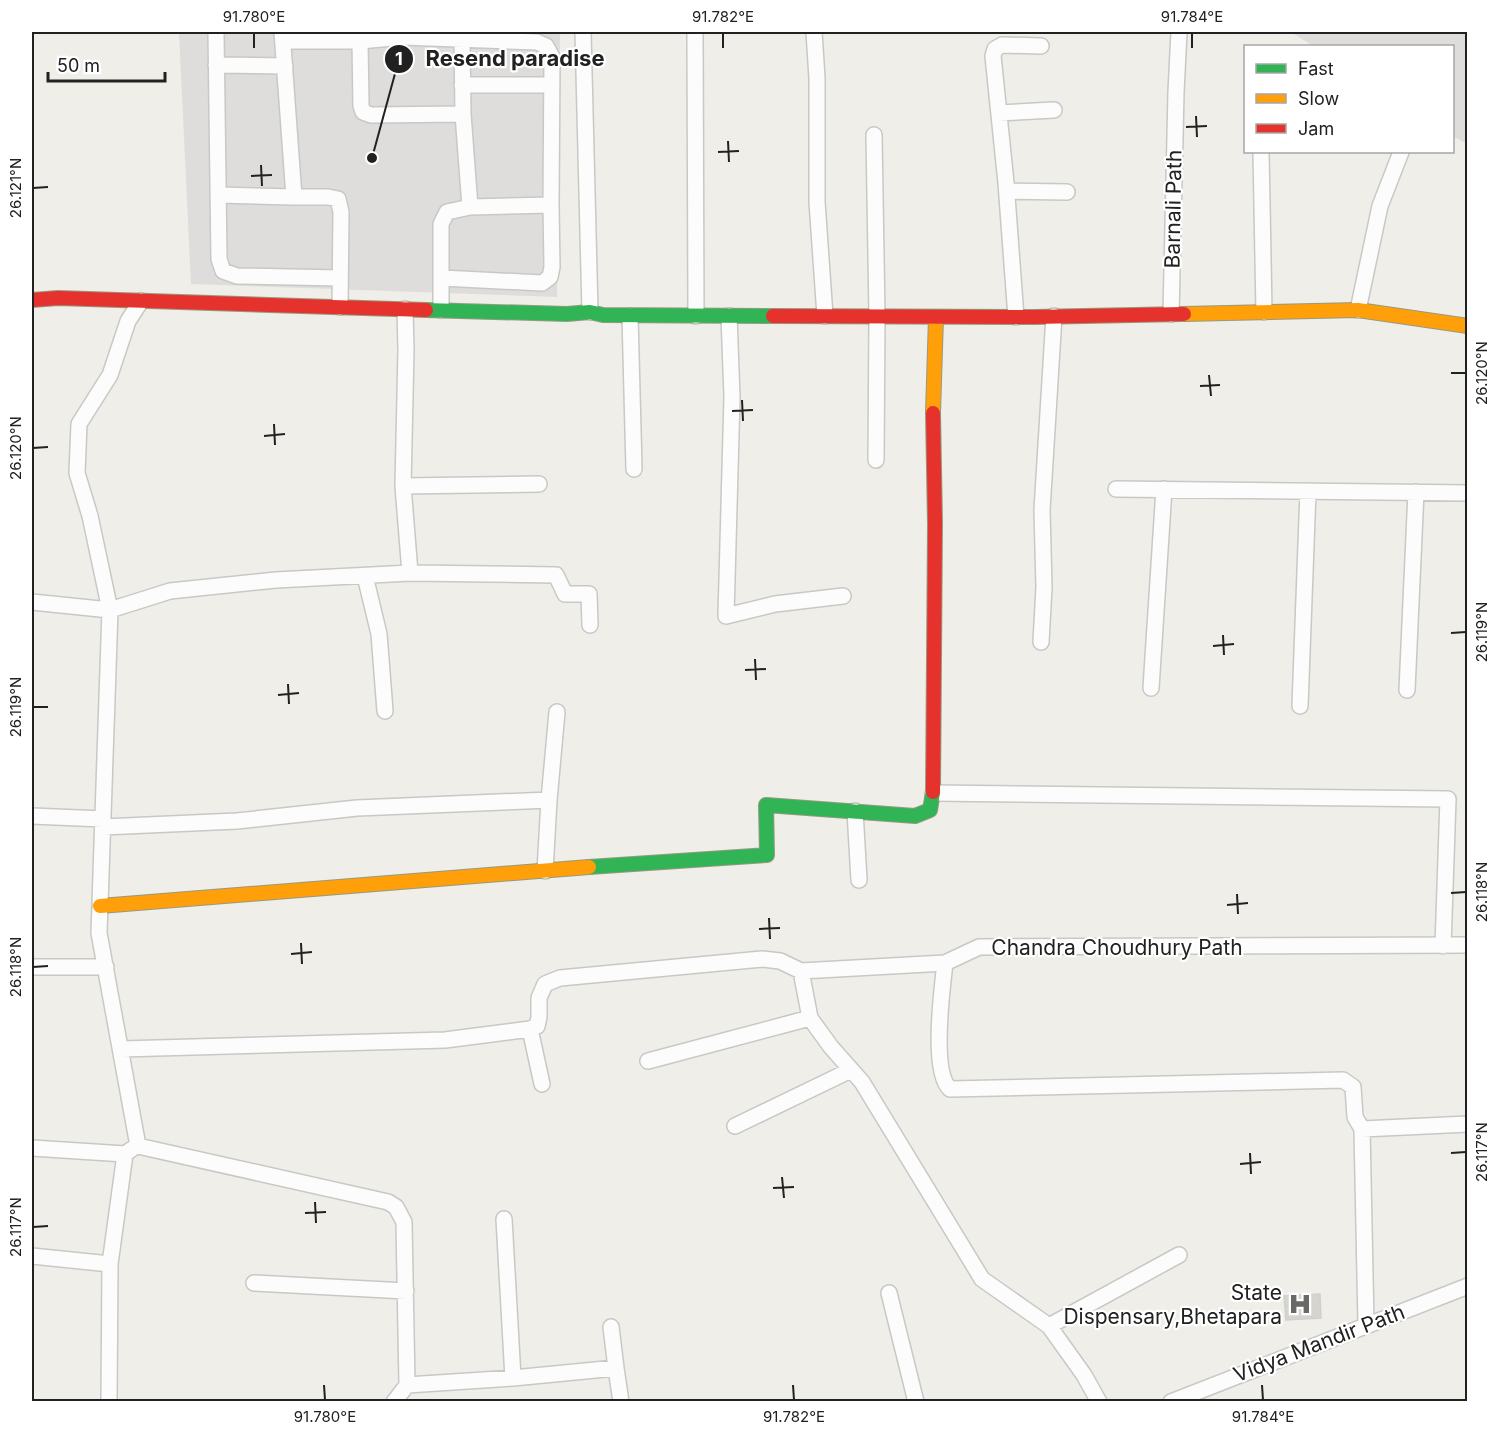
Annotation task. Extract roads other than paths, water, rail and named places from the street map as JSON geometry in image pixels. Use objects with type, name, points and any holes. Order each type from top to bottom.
[{"type":"street","points":[[216,32],[219,259],[223,272],[237,276],[340,278]]},
{"type":"street","points":[[583,32],[590,312]]},
{"type":"street","points":[[695,32],[696,316]]},
{"type":"street","points":[[814,32],[817,78],[817,202],[825,316]]},
{"type":"street","name":"Barnali Path","points":[[1171,314],[1179,32]]},
{"type":"street","points":[[294,197],[282,36],[360,41],[403,34],[537,42],[546,46],[552,57],[550,205],[552,267],[550,278],[542,282],[442,278]]},
{"type":"street","points":[[462,38],[463,114],[470,207]]},
{"type":"street","points":[[360,41],[363,112],[371,115],[463,114]]},
{"type":"street","points":[[1016,317],[1007,191],[993,56],[995,49],[1002,45],[1041,46]]},
{"type":"street","points":[[216,65],[285,66]]},
{"type":"street","points":[[462,85],[552,85]]},
{"type":"street","points":[[999,113],[1054,110]]},
{"type":"street","points":[[874,135],[877,316],[876,460]]},
{"type":"street","points":[[1261,153],[1264,312]]},
{"type":"street","points":[[1358,310],[1380,206],[1401,153]]},
{"type":"street","points":[[1007,191],[1067,192]]},
{"type":"street","points":[[218,195],[328,197],[338,200],[341,212],[340,307]]},
{"type":"street","points":[[441,310],[441,224],[447,212],[470,207],[550,205]]},
{"type":"street","points":[[32,300],[58,298],[567,314],[590,312],[630,316],[1016,317],[1358,310],[1467,326]]},
{"type":"street","points":[[109,1401],[110,1264],[132,1150],[121,1049],[99,933],[110,610],[90,516],[77,473],[79,424],[110,375],[128,321],[141,301]]},
{"type":"street","points":[[405,309],[404,486],[410,573]]},
{"type":"street","points":[[630,316],[634,469]]},
{"type":"street","points":[[729,316],[732,398],[726,616],[775,604],[843,596]]},
{"type":"street","points":[[1041,642],[1044,586],[1042,510],[1054,316]]},
{"type":"street","points":[[100,906],[767,855],[766,805],[915,816],[930,810],[933,794],[935,536],[933,418],[936,317]]},
{"type":"street","points":[[404,486],[539,484]]},
{"type":"street","points":[[1116,489],[1467,492]]},
{"type":"street","points":[[1151,688],[1164,489]]},
{"type":"street","points":[[1300,706],[1308,491]]},
{"type":"street","points":[[1407,690],[1416,492]]},
{"type":"street","points":[[32,602],[110,610],[170,591],[276,580],[410,573],[556,574],[565,594],[588,594],[590,625]]},
{"type":"street","points":[[365,576],[379,634],[385,711]]},
{"type":"street","points":[[545,871],[557,712]]},
{"type":"street","points":[[933,794],[1448,799],[1443,946]]},
{"type":"street","points":[[32,816],[103,823],[237,821],[357,808],[549,800]]},
{"type":"street","points":[[855,811],[859,880]]},
{"type":"street","name":"Chandra Choudhury Path","points":[[801,971],[945,963],[979,947],[1467,945]]},
{"type":"street","points":[[121,1049],[445,1040],[530,1029],[537,1026],[539,998],[545,984],[560,978],[762,959],[780,961],[801,971],[810,1018],[831,1047],[862,1082],[982,1279],[1049,1326],[1084,1375],[1099,1401]]},
{"type":"street","points":[[945,963],[939,1024],[942,1072],[945,1084],[950,1089],[1343,1080],[1353,1087],[1355,1117],[1362,1129],[1366,1324]]},
{"type":"street","points":[[32,967],[106,967]]},
{"type":"street","points":[[648,1061],[810,1018]]},
{"type":"street","points":[[530,1029],[542,1084]]},
{"type":"street","points":[[735,1126],[851,1070]]},
{"type":"street","points":[[1362,1129],[1467,1124]]},
{"type":"street","points":[[32,1148],[132,1150],[388,1202],[396,1207],[404,1222],[407,1385],[394,1401]]},
{"type":"street","points":[[504,1219],[513,1378]]},
{"type":"street","points":[[1049,1326],[1179,1255]]},
{"type":"street","points":[[32,1256],[110,1264]]},
{"type":"street","points":[[254,1283],[406,1291]]},
{"type":"street","name":"Vidya Mandir Path","points":[[1172,1401],[1467,1286]]},
{"type":"street","points":[[889,1293],[916,1401]]},
{"type":"street","points":[[611,1327],[621,1401]]},
{"type":"street","points":[[407,1385],[616,1368]]},
{"type":"place","name":"Resend paradise","points":[[372,158]]},
{"type":"place","name":"State Dispensary,Bhetapara","points":[[1300,1304]]}]
